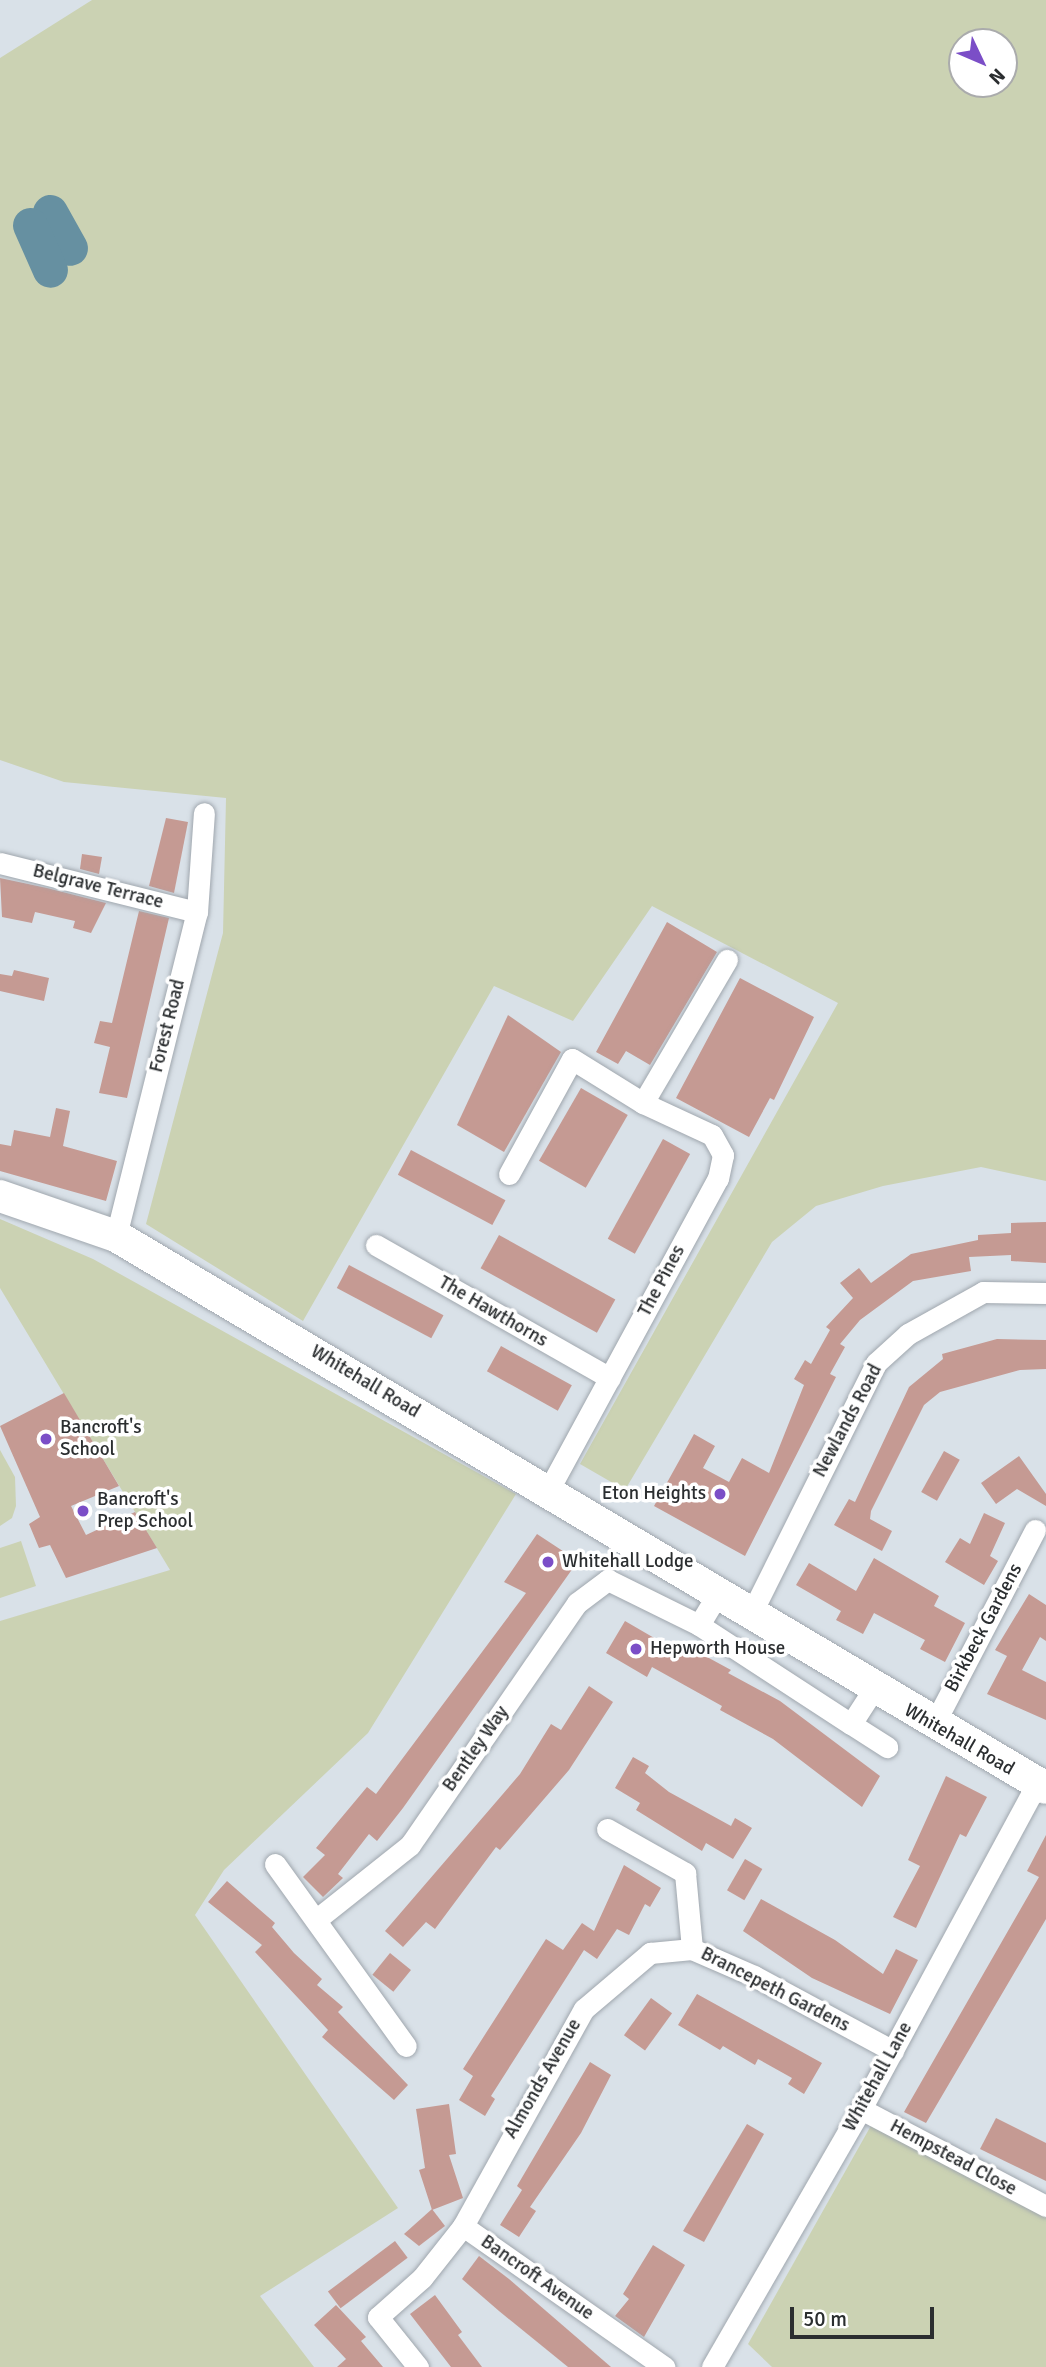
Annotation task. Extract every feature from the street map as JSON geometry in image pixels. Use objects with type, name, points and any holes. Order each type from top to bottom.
[{"type":"main road","name":"Whitehall Road","points":[[0,1196],[116,1236],[720,1590],[873,1690],[1042,1786]]},
{"type":"street","name":"Forest Road","points":[[116,1236],[197,912],[204,813]]},
{"type":"street","name":"Belgrave Terrace","points":[[0,863],[197,912]]},
{"type":"street","points":[[643,1103],[727,960]]},
{"type":"street","name":"The Pines","points":[[509,1174],[572,1059],[643,1103],[712,1135],[723,1155],[718,1178],[548,1491]]},
{"type":"street","name":"The Hawthorns","points":[[376,1245],[610,1378]]},
{"type":"street","name":"Newlands Road","points":[[752,1612],[876,1363],[908,1334],[983,1293],[1046,1293]]},
{"type":"street","name":"Birkbeck Gardens","points":[[933,1726],[1035,1530]]},
{"type":"street","name":"Bentley Way","points":[[317,1919],[410,1844],[577,1603],[608,1580],[626,1586],[699,1625]]},
{"type":"street","points":[[720,1590],[699,1625],[887,1747]]},
{"type":"street","points":[[851,1724],[873,1690]]},
{"type":"street","name":"Whitehall Lane","points":[[712,2367],[861,2109],[1042,1786]]},
{"type":"street","name":"Brancepeth Gardens","points":[[607,1829],[685,1873],[692,1949],[754,1976],[893,2051]]},
{"type":"street","points":[[275,1864],[369,1987],[406,2046]]},
{"type":"street","name":"Almonds Avenue","points":[[463,2226],[584,2009],[650,1953],[692,1949]]},
{"type":"street","name":"Hempstead Close","points":[[861,2109],[1046,2206]]},
{"type":"street","name":"Bancroft Avenue","points":[[418,2367],[378,2317],[422,2278],[463,2226],[664,2367]]},
{"type":"green space","points":[[92,0],[1046,0],[1046,1181],[981,1167],[883,1186],[816,1206],[772,1242],[625,1490],[580,1464],[838,1003],[652,906],[573,1021],[494,986],[303,1321],[146,1224],[223,933],[226,798],[64,782],[0,760],[0,58]]},
{"type":"green space","points":[[0,1219],[93,1259],[516,1494],[368,1733],[224,1870],[195,1915],[398,2208],[260,2296],[314,2367],[0,2367],[0,1621],[170,1570],[0,1288]]},
{"type":"green space","points":[[0,1450],[15,1477],[16,1506],[12,1518],[0,1526]]},
{"type":"green space","points":[[21,1541],[36,1586],[0,1598],[0,1548]]},
{"type":"green space","points":[[873,2122],[1046,2217],[1046,2367],[772,2367],[748,2344]]},
{"type":"building","points":[[166,818],[188,822],[174,893],[149,886]]},
{"type":"building","points":[[82,854],[102,857],[99,874],[80,869]]},
{"type":"building","points":[[0,878],[106,903],[91,933],[73,928],[75,921],[35,912],[32,923],[2,917]]},
{"type":"building","points":[[139,911],[169,918],[127,1098],[99,1093],[110,1047],[94,1043],[100,1021],[112,1023]]},
{"type":"building","points":[[667,922],[717,952],[650,1065],[626,1051],[618,1064],[596,1052]]},
{"type":"building","points":[[14,970],[49,978],[44,1001],[0,991],[0,974],[12,976]]},
{"type":"building","points":[[740,978],[814,1017],[774,1100],[770,1098],[749,1137],[676,1098]]},
{"type":"building","points":[[508,1015],[561,1052],[504,1152],[457,1125]]},
{"type":"building","points":[[581,1088],[628,1115],[586,1188],[539,1161]]},
{"type":"building","points":[[56,1108],[70,1111],[63,1146],[117,1161],[106,1201],[0,1171],[0,1144],[11,1146],[14,1130],[50,1137]]},
{"type":"building","points":[[663,1139],[690,1154],[635,1254],[608,1239]]},
{"type":"building","points":[[411,1150],[505,1200],[492,1225],[398,1175]]},
{"type":"building","points":[[1046,1222],[1046,1263],[1011,1261],[1011,1255],[969,1257],[971,1271],[913,1281],[860,1320],[840,1344],[845,1347],[830,1374],[836,1377],[745,1556],[654,1506],[694,1434],[715,1446],[703,1468],[729,1482],[742,1458],[769,1473],[804,1385],[794,1379],[805,1360],[811,1364],[830,1330],[826,1327],[853,1298],[840,1283],[859,1268],[871,1283],[911,1254],[978,1240],[978,1235],[1011,1233],[1011,1223]]},
{"type":"building","points":[[499,1235],[615,1299],[597,1333],[481,1268]]},
{"type":"building","points":[[349,1265],[443,1315],[431,1338],[337,1288]]},
{"type":"building","points":[[997,1339],[1046,1340],[1046,1369],[1020,1370],[940,1392],[924,1405],[871,1511],[870,1519],[892,1531],[882,1551],[834,1525],[849,1499],[855,1502],[909,1387],[943,1359],[942,1354]]},
{"type":"building","points":[[501,1346],[572,1385],[558,1411],[487,1371]]},
{"type":"building","points":[[64,1393],[119,1486],[71,1506],[86,1535],[135,1512],[157,1548],[66,1578],[50,1545],[39,1548],[29,1524],[40,1517],[0,1426]]},
{"type":"building","points":[[944,1451],[960,1460],[937,1501],[921,1492]]},
{"type":"building","points":[[1019,1456],[1046,1494],[1046,1506],[1017,1489],[996,1504],[981,1483]]},
{"type":"building","points":[[984,1513],[1005,1523],[990,1556],[998,1561],[984,1585],[945,1562],[960,1538],[970,1544]]},
{"type":"building","points":[[537,1534],[578,1561],[403,1808],[377,1841],[369,1834],[338,1874],[343,1878],[323,1897],[303,1877],[325,1855],[316,1848],[367,1787],[376,1794],[526,1593],[504,1582]]},
{"type":"building","points":[[874,1558],[939,1596],[934,1606],[965,1623],[945,1662],[920,1649],[925,1640],[874,1613],[863,1634],[836,1620],[841,1611],[796,1585],[809,1563],[856,1591]]},
{"type":"building","points":[[1029,1594],[1046,1605],[1046,1641],[1040,1637],[1022,1670],[1046,1682],[1046,1720],[987,1694],[1007,1656],[995,1650]]},
{"type":"building","points":[[625,1621],[680,1653],[685,1645],[731,1670],[728,1673],[780,1701],[880,1776],[862,1807],[773,1739],[720,1710],[722,1706],[652,1667],[647,1677],[606,1653]]},
{"type":"building","points":[[589,1686],[613,1702],[569,1770],[500,1850],[496,1847],[435,1929],[426,1922],[403,1947],[385,1931],[520,1774],[551,1724],[561,1730]]},
{"type":"building","points":[[633,1757],[649,1766],[645,1773],[669,1792],[731,1826],[735,1818],[752,1828],[733,1859],[706,1843],[702,1851],[636,1810],[640,1803],[615,1788]]},
{"type":"building","points":[[946,1776],[987,1797],[966,1837],[960,1834],[916,1928],[893,1917],[920,1866],[908,1860]]},
{"type":"building","points":[[1046,1835],[1046,1919],[926,2123],[904,2112],[1039,1877],[1027,1871]]},
{"type":"building","points":[[745,1859],[762,1869],[744,1900],[727,1890]]},
{"type":"building","points":[[624,1865],[661,1888],[650,1907],[645,1904],[629,1935],[617,1929],[597,1959],[584,1950],[491,2096],[495,2099],[485,2116],[459,2100],[473,2076],[463,2069],[546,1939],[563,1950],[582,1923],[594,1931]]},
{"type":"building","points":[[227,1881],[275,1923],[272,1927],[294,1953],[322,1979],[317,1985],[343,2007],[338,2012],[408,2085],[394,2100],[322,2037],[328,2030],[255,1952],[262,1945],[208,1902]]},
{"type":"building","points":[[761,1899],[835,1940],[883,1974],[896,1949],[918,1960],[890,2014],[812,1978],[743,1931]]},
{"type":"building","points":[[390,1953],[411,1970],[393,1992],[372,1975]]},
{"type":"building","points":[[697,1994],[822,2063],[804,2094],[788,2084],[792,2078],[758,2059],[755,2065],[723,2046],[720,2050],[678,2025]]},
{"type":"building","points":[[651,1998],[672,2013],[645,2050],[624,2035]]},
{"type":"building","points":[[590,2062],[611,2075],[581,2133],[530,2207],[536,2211],[519,2237],[500,2225],[522,2190],[517,2186]]},
{"type":"building","points":[[449,2104],[456,2154],[449,2155],[463,2198],[432,2210],[419,2170],[425,2168],[416,2109]]},
{"type":"building","points":[[996,2118],[1046,2143],[1046,2181],[980,2149]]},
{"type":"building","points":[[747,2124],[764,2134],[704,2242],[683,2231]]},
{"type":"building","points":[[432,2209],[445,2226],[419,2246],[404,2234]]},
{"type":"building","points":[[395,2241],[408,2258],[341,2308],[328,2292]]},
{"type":"building","points":[[653,2245],[685,2265],[644,2337],[615,2316],[629,2299],[623,2294]]},
{"type":"building","points":[[479,2256],[611,2367],[568,2367],[499,2311],[462,2279]]},
{"type":"building","points":[[435,2295],[462,2332],[458,2335],[482,2367],[451,2367],[410,2314]]},
{"type":"building","points":[[336,2305],[366,2337],[361,2341],[383,2367],[337,2367],[346,2359],[314,2325]]},
{"type":"waterway","points":[[50,212],[70,248]]},
{"type":"waterway","points":[[30,225],[50,270]]},
{"type":"place","name":"Bancroft's School","points":[[46,1439]]},
{"type":"place","name":"Eton Heights","points":[[720,1494]]},
{"type":"place","name":"Bancroft's Prep School","points":[[83,1511]]},
{"type":"place","name":"Whitehall Lodge","points":[[548,1562]]},
{"type":"place","name":"Hepworth House","points":[[636,1649]]}]
